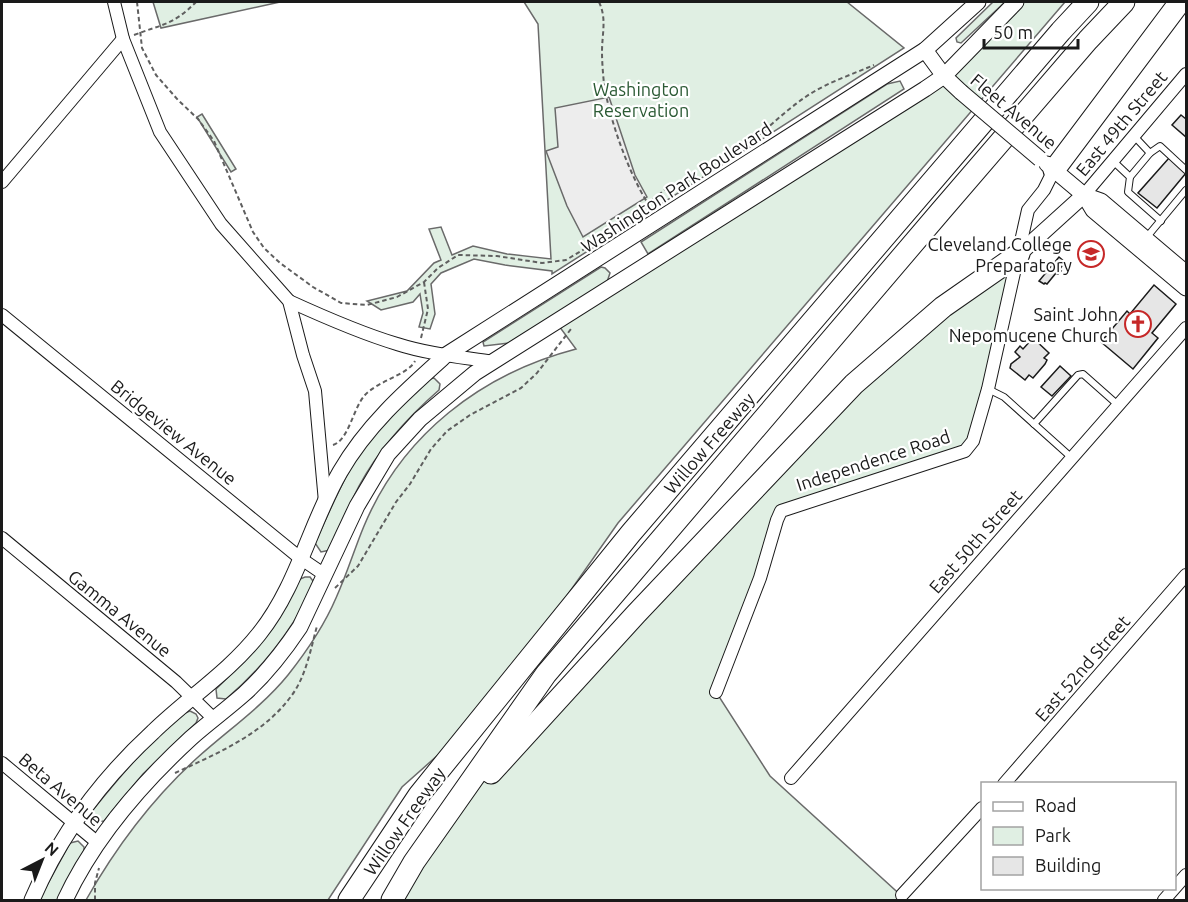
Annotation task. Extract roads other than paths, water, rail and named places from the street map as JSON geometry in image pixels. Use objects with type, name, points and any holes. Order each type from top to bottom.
[{"type":"highway","name":"Willow Freeway","points":[[349,900],[419,795],[631,533],[1088,2]]},
{"type":"highway","name":"Willow Freeway","points":[[392,900],[414,862],[546,674],[940,212],[1088,40],[1124,2]]},
{"type":"highway","points":[[1047,165],[1180,2]]},
{"type":"highway","points":[[414,862],[512,748],[854,384],[943,307],[1018,254]]},
{"type":"street","name":"Washington Park Boulevard","points":[[114,2],[123,39],[160,132],[221,224],[289,301],[329,320],[398,345],[493,362]]},
{"type":"street","name":"Washington Park Boulevard","points":[[33,900],[47,871],[83,810],[134,751],[192,697],[228,668],[259,634],[286,591],[340,471],[379,418],[400,396],[446,355],[925,50],[978,2]]},
{"type":"street","points":[[65,900],[98,843],[147,782],[213,718],[244,694],[278,658],[300,627],[357,506],[388,454],[420,419],[458,385],[493,362],[944,76],[1016,2]]},
{"type":"street","points":[[2,182],[123,39]]},
{"type":"street","name":"Fleet Avenue","points":[[925,50],[944,76],[961,92],[1084,195],[1101,201],[1186,273]]},
{"type":"street","name":"East 49th Street","points":[[1084,195],[1186,74]]},
{"type":"street","name":"Independence Road","points":[[716,692],[760,578],[781,510],[966,451],[973,441],[988,389],[1028,210],[1044,190],[1047,165]]},
{"type":"street","points":[[1018,254],[1084,195]]},
{"type":"street","name":"Fleet Avenue","points":[[1084,195],[1093,210],[1186,288]]},
{"type":"street","name":"Washington Park Boulevard","points":[[289,301],[315,391],[325,502]]},
{"type":"street","name":"Bridgeview Avenue","points":[[2,315],[300,558],[325,575]]},
{"type":"street","name":"East 50th Street","points":[[791,778],[1186,328]]},
{"type":"street","name":"Gamma Avenue","points":[[2,538],[192,697],[213,718]]},
{"type":"street","name":"East 52nd Street","points":[[1005,782],[1186,576]]},
{"type":"street","name":"Beta Avenue","points":[[2,763],[98,843]]},
{"type":"street","points":[[902,895],[981,809]]},
{"type":"street","points":[[1176,886],[1186,875]]},
{"type":"lane","points":[[1134,136],[1150,153]]},
{"type":"lane","points":[[1161,221],[1128,192],[1130,177],[1150,153],[1160,146],[1186,170]]},
{"type":"lane","points":[[1113,161],[1130,177]]},
{"type":"lane","points":[[1146,238],[1186,190]]},
{"type":"lane","points":[[1034,424],[1078,375],[1083,374],[1118,405]]},
{"type":"lane","points":[[988,389],[1004,397],[1072,458]]},
{"type":"place","name":"Cleveland College Preparatory","points":[[1091,254]]},
{"type":"place","name":"Saint John Nepomucene Church","points":[[1138,324]]},
{"type":"park label","name":"Washington Reservation","points":[[641,100]]}]
